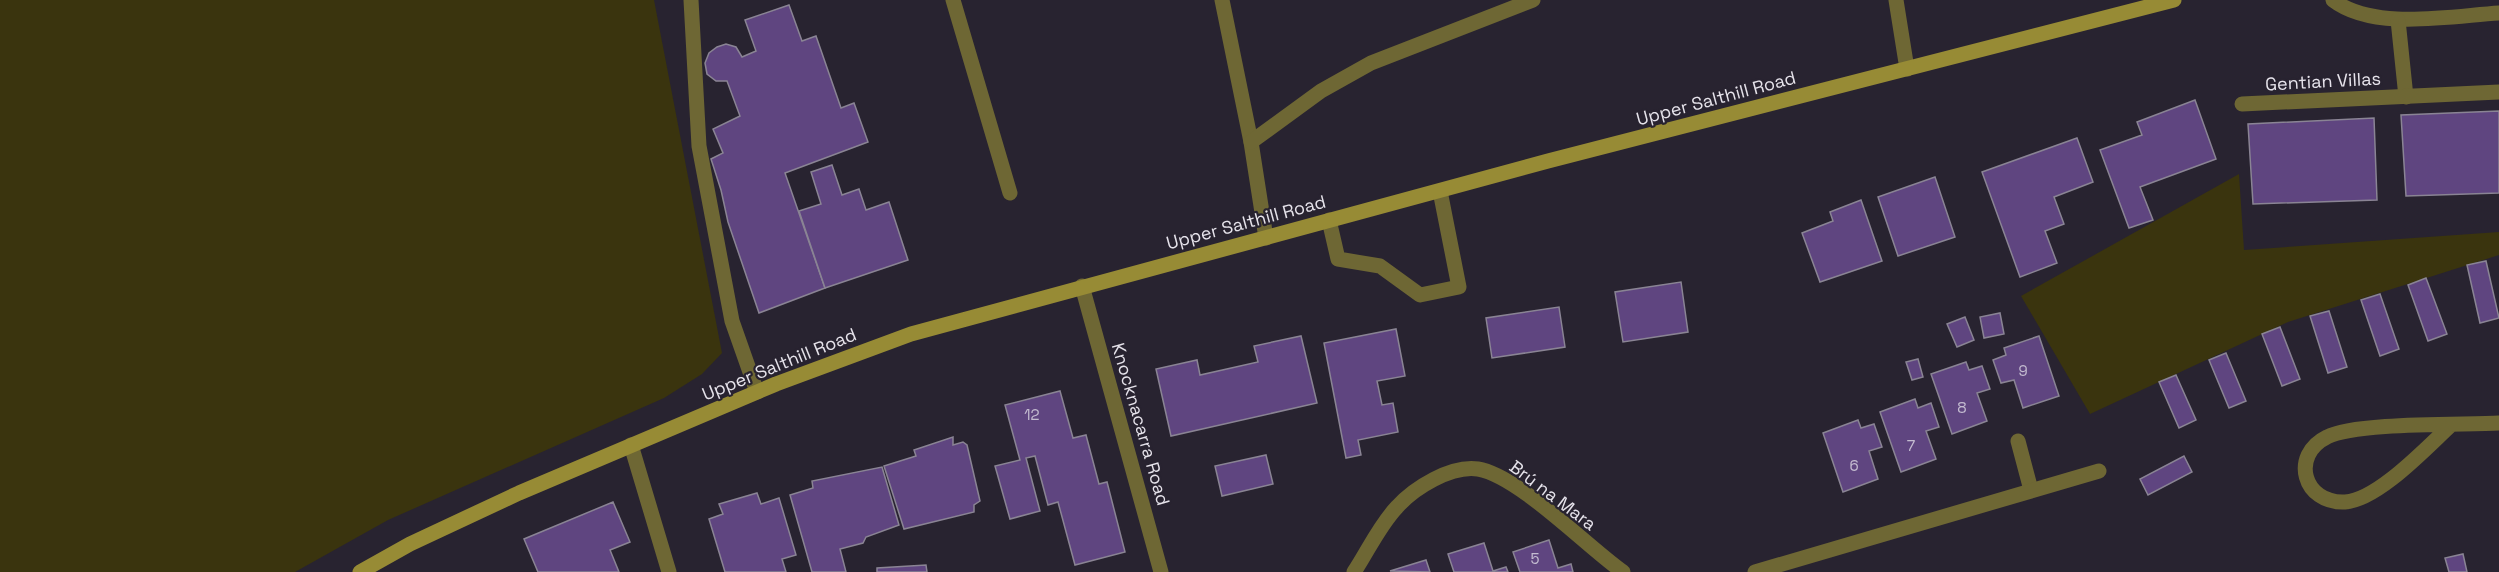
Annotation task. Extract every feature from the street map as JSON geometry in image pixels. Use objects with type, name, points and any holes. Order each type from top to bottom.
[{"type":"main road","name":"Upper Salthill Road","points":[[360,572],[410,544],[519,493],[757,392],[911,334],[1329,220],[2174,0]]},
{"type":"street","points":[[691,0],[699,146],[732,321],[757,392]]},
{"type":"street","points":[[953,0],[1010,193]]},
{"type":"street","points":[[1222,0],[1251,142],[1266,238]]},
{"type":"street","points":[[1251,142],[1321,91],[1371,63],[1533,0]]},
{"type":"street","points":[[1896,0],[1907,69]]},
{"type":"street","points":[[2333,0],[2346,10],[2398,20],[2499,14]]},
{"type":"street","name":"Gentian Villas","points":[[2398,20],[2406,97]]},
{"type":"street","name":"Gentian Villas","points":[[2242,104],[2499,92]]},
{"type":"street","points":[[1329,220],[1338,259],[1380,266],[1420,295],[1459,287],[1440,191]]},
{"type":"street","name":"Knocknacarra Road","points":[[1082,286],[1161,572]]},
{"type":"street","points":[[2451,425],[2398,474],[2371,492],[2346,502],[2327,499],[2312,490],[2304,476],[2309,452],[2327,436],[2358,429],[2451,425],[2499,423]]},
{"type":"street","points":[[2018,441],[2031,490]]},
{"type":"street","points":[[631,445],[669,572]]},
{"type":"street","name":"Brú na Mara","points":[[1353,572],[1387,520],[1409,496],[1442,477],[1476,469],[1490,473],[1523,493],[1623,572]]},
{"type":"street","points":[[1755,572],[2098,471]]},
{"type":"shaded area","points":[[0,0],[654,0],[722,353],[702,374],[664,398],[388,520],[295,572],[0,572]]},
{"type":"shaded area","points":[[2239,174],[2244,250],[2499,232],[2499,255],[2288,322],[2090,414],[2021,296]]},
{"type":"building","points":[[789,5],[802,41],[816,36],[841,108],[854,103],[868,142],[785,173],[825,288],[759,313],[728,222],[711,159],[723,153],[713,129],[740,116],[727,81],[716,81],[707,74],[705,63],[709,53],[726,44],[736,47],[742,57],[756,51],[745,20]]},
{"type":"building","points":[[2195,100],[2216,159],[2140,187],[2153,220],[2129,228],[2100,150],[2142,135],[2137,122]]},
{"type":"building","points":[[2499,111],[2499,193],[2406,196],[2401,115]]},
{"type":"building","points":[[2374,118],[2377,200],[2253,204],[2248,124]]},
{"type":"building","points":[[2077,138],[2093,182],[2054,197],[2064,224],[2045,231],[2057,263],[2020,277],[1982,172]]},
{"type":"building","points":[[832,165],[842,195],[859,189],[866,210],[889,202],[908,260],[825,288],[799,211],[821,204],[811,172]]},
{"type":"building","points":[[1935,177],[1955,237],[1898,256],[1878,197]]},
{"type":"building","points":[[1861,200],[1882,261],[1820,282],[1802,233],[1833,221],[1830,212]]},
{"type":"building","points":[[2486,261],[2499,318],[2480,323],[2467,265]]},
{"type":"building","points":[[2426,278],[2447,334],[2428,341],[2408,285]]},
{"type":"building","points":[[1681,282],[1688,332],[1623,342],[1615,292]]},
{"type":"building","points":[[2380,294],[2399,349],[2380,356],[2361,300]]},
{"type":"building","points":[[1559,307],[1565,347],[1492,358],[1486,318]]},
{"type":"building","points":[[2329,311],[2347,367],[2328,373],[2310,316]]},
{"type":"building","points":[[2000,313],[2004,334],[1984,338],[1980,317]]},
{"type":"building","points":[[1965,317],[1974,340],[1957,347],[1947,324]]},
{"type":"building","points":[[2280,327],[2300,379],[2282,386],[2262,334]]},
{"type":"building","points":[[1396,329],[1405,376],[1377,381],[1382,405],[1393,403],[1398,432],[1358,440],[1361,455],[1346,458],[1324,343]]},
{"type":"building","points":[[1301,336],[1317,403],[1171,436],[1156,369],[1197,360],[1200,375],[1258,362],[1254,346]]},
{"type":"building","points":[[2039,336],[2059,396],[2023,408],[2014,380],[2001,383],[1993,360],[2006,355],[2004,348]]},
{"type":"building","points":[[2226,353],[2246,401],[2229,408],[2209,360]]},
{"type":"building","points":[[1918,359],[1923,377],[1912,380],[1906,362]]},
{"type":"building","points":[[1966,362],[1969,370],[1982,366],[1990,389],[1977,393],[1987,421],[1952,434],[1931,374]]},
{"type":"building","points":[[2176,375],[2196,420],[2179,428],[2159,382]]},
{"type":"building","points":[[1060,391],[1073,438],[1086,435],[1099,484],[1107,482],[1125,552],[1075,565],[1058,502],[1048,505],[1035,456],[1026,458],[1040,511],[1010,519],[995,466],[1020,460],[1005,405]]},
{"type":"building","points":[[1915,399],[1918,408],[1931,403],[1939,427],[1926,431],[1936,459],[1901,472],[1880,412]]},
{"type":"building","points":[[1858,420],[1861,428],[1874,424],[1882,447],[1869,451],[1878,479],[1843,492],[1823,433]]},
{"type":"building","points":[[953,437],[953,445],[963,442],[967,445],[980,501],[974,505],[974,512],[904,529],[884,466],[916,456],[914,450]]},
{"type":"building","points":[[1266,455],[1273,484],[1222,496],[1215,466]]},
{"type":"building","points":[[2184,456],[2192,472],[2148,495],[2140,479]]},
{"type":"building","points":[[882,467],[899,525],[866,537],[863,543],[840,549],[846,572],[812,572],[790,495],[813,488],[812,481]]},
{"type":"building","points":[[757,493],[761,504],[779,498],[796,555],[782,559],[786,572],[725,572],[709,519],[723,514],[719,504]]},
{"type":"building","points":[[613,502],[630,542],[610,550],[619,572],[538,572],[524,539]]},
{"type":"building","points":[[1549,540],[1558,568],[1571,564],[1573,572],[1520,572],[1513,552]]},
{"type":"building","points":[[1484,543],[1493,571],[1506,567],[1508,572],[1454,572],[1448,554]]},
{"type":"building","points":[[2463,554],[2467,572],[2449,572],[2445,558]]},
{"type":"building","points":[[1426,560],[1430,572],[1390,571]]},
{"type":"building","points":[[926,565],[927,572],[877,572],[877,568]]}]
